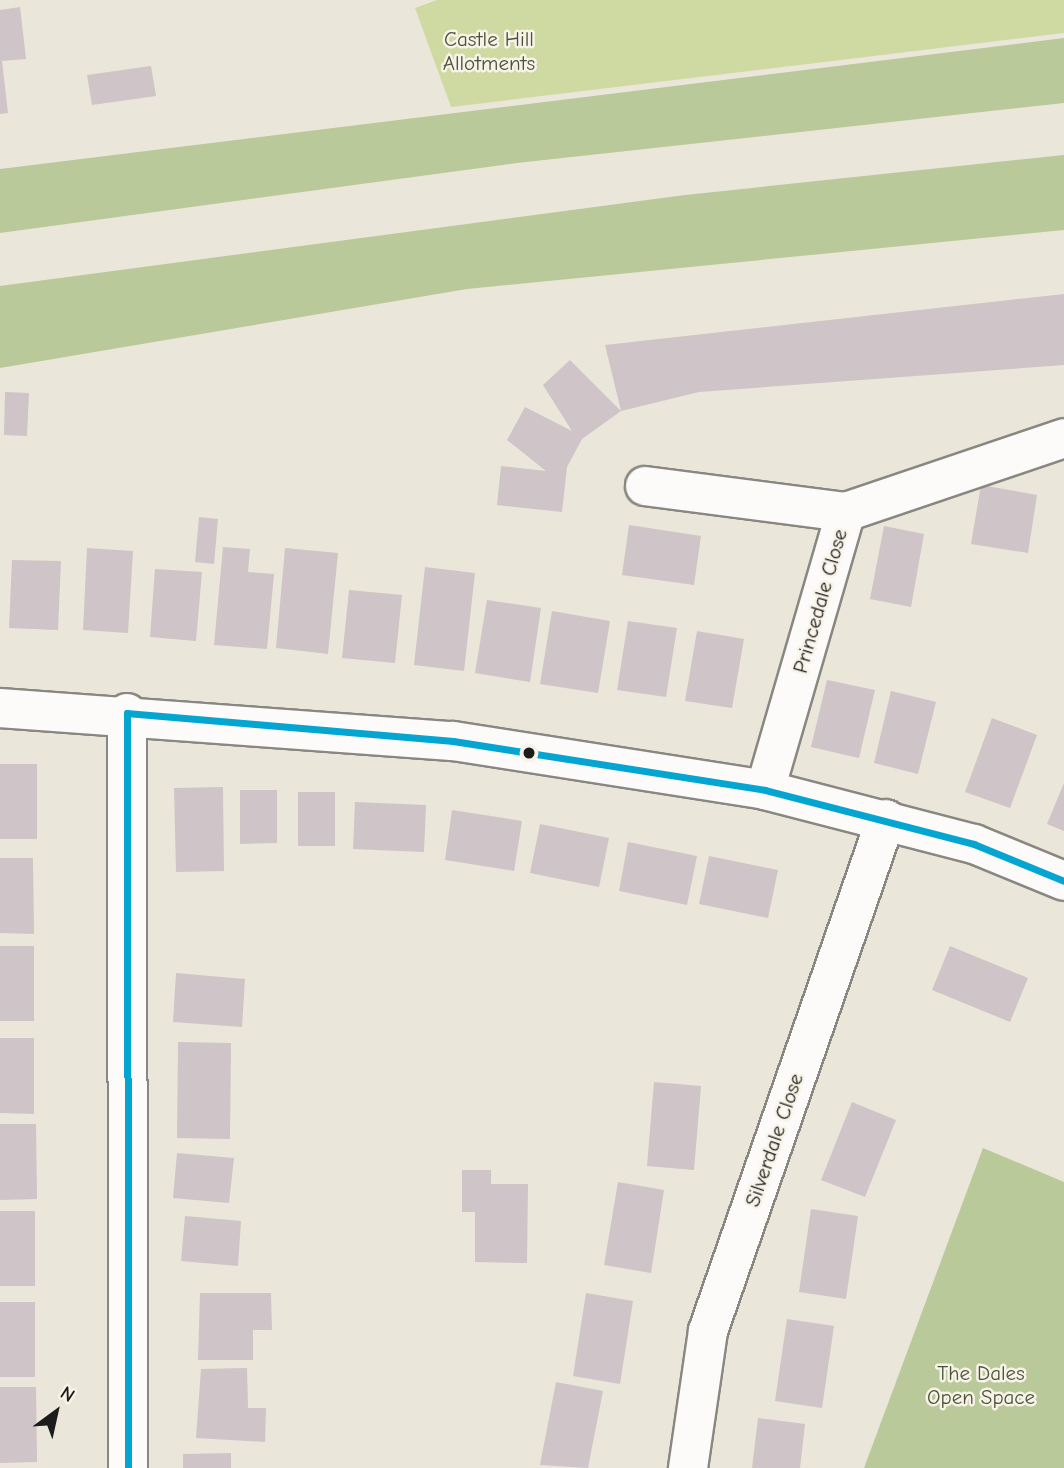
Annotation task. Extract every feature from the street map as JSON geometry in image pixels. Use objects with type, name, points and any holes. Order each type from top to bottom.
[{"type":"street","name":"Princedale Close","points":[[765,790],[846,512],[1064,438]]},
{"type":"street","points":[[645,486],[846,512]]},
{"type":"street","points":[[0,708],[127,713],[453,741],[765,790],[886,818],[974,844],[1064,881]]},
{"type":"street","points":[[127,713],[128,1468]]},
{"type":"street","name":"Silverdale Close","points":[[688,1468],[708,1331],[886,818]]},
{"type":"green space","name":"Castle Hill Allotments","points":[[437,0],[1064,0],[1064,33],[451,107],[415,8]]},
{"type":"green space","points":[[1064,38],[1064,103],[517,163],[0,233],[0,169]]},
{"type":"green space","points":[[1064,155],[1064,230],[467,289],[0,368],[0,286],[685,195]]},
{"type":"green space","name":"The Dales Open Space","points":[[983,1148],[1064,1182],[1064,1468],[864,1468]]},
{"type":"building","points":[[20,7],[26,59],[2,61],[8,113],[0,114],[0,10]]},
{"type":"building","points":[[151,66],[156,96],[92,105],[87,75]]},
{"type":"building","points":[[1064,294],[1064,365],[699,392],[621,411],[605,345]]},
{"type":"building","points":[[570,360],[621,411],[582,439],[567,467],[562,512],[497,505],[501,466],[546,471],[507,440],[525,407],[572,431],[543,385]]},
{"type":"building","points":[[5,392],[29,393],[27,436],[4,435]]},
{"type":"building","points":[[981,485],[1037,495],[1028,553],[971,544]]},
{"type":"building","points":[[199,517],[218,519],[214,564],[195,562]]},
{"type":"building","points":[[629,525],[701,536],[694,585],[622,575]]},
{"type":"building","points":[[884,526],[924,534],[911,607],[870,599]]},
{"type":"building","points":[[223,547],[250,549],[248,572],[274,574],[267,649],[214,645]]},
{"type":"building","points":[[87,548],[133,551],[128,633],[83,630]]},
{"type":"building","points":[[285,548],[338,553],[328,654],[276,648]]},
{"type":"building","points":[[12,560],[61,561],[58,630],[9,628]]},
{"type":"building","points":[[425,567],[475,573],[464,671],[414,665]]},
{"type":"building","points":[[155,569],[202,572],[196,641],[150,637]]},
{"type":"building","points":[[349,590],[402,595],[395,663],[342,658]]},
{"type":"building","points":[[487,600],[541,608],[530,682],[475,673]]},
{"type":"building","points":[[552,611],[610,621],[598,693],[540,684]]},
{"type":"building","points":[[628,621],[677,628],[666,697],[617,690]]},
{"type":"building","points":[[697,631],[744,639],[732,708],[685,701]]},
{"type":"building","points":[[827,680],[875,690],[859,758],[811,747]]},
{"type":"building","points":[[891,691],[936,702],[918,774],[874,763]]},
{"type":"building","points":[[992,718],[1037,735],[1010,808],[965,792]]},
{"type":"building","points":[[0,764],[37,764],[37,839],[0,839]]},
{"type":"building","points":[[1064,783],[1064,831],[1047,824]]},
{"type":"building","points":[[223,787],[224,871],[176,872],[174,788]]},
{"type":"building","points":[[240,790],[277,790],[277,843],[240,844]]},
{"type":"building","points":[[298,792],[335,792],[335,846],[298,846]]},
{"type":"building","points":[[355,802],[426,805],[424,852],[353,849]]},
{"type":"building","points":[[452,810],[522,821],[514,871],[445,860]]},
{"type":"building","points":[[540,824],[609,838],[599,887],[530,873]]},
{"type":"building","points":[[628,842],[697,856],[687,905],[619,891]]},
{"type":"building","points":[[709,856],[778,870],[768,918],[699,904]]},
{"type":"building","points":[[0,858],[33,858],[34,934],[0,933]]},
{"type":"building","points":[[0,946],[34,946],[34,1021],[0,1021]]},
{"type":"building","points":[[950,946],[1028,978],[1010,1022],[932,990]]},
{"type":"building","points":[[176,973],[245,979],[242,1027],[173,1022]]},
{"type":"building","points":[[0,1038],[34,1038],[34,1114],[0,1113]]},
{"type":"building","points":[[178,1042],[231,1043],[230,1139],[177,1138]]},
{"type":"building","points":[[654,1082],[701,1086],[694,1170],[647,1166]]},
{"type":"building","points":[[852,1102],[896,1120],[865,1197],[821,1180]]},
{"type":"building","points":[[0,1124],[36,1124],[37,1199],[0,1200]]},
{"type":"building","points":[[177,1153],[234,1158],[229,1203],[173,1198]]},
{"type":"building","points":[[462,1170],[491,1170],[491,1184],[528,1184],[527,1263],[475,1262],[475,1212],[462,1212]]},
{"type":"building","points":[[618,1182],[664,1190],[651,1273],[604,1265]]},
{"type":"building","points":[[811,1209],[858,1216],[846,1299],[799,1292]]},
{"type":"building","points":[[0,1211],[35,1211],[35,1286],[0,1286]]},
{"type":"building","points":[[185,1216],[241,1221],[238,1266],[181,1261]]},
{"type":"building","points":[[200,1293],[271,1293],[272,1330],[253,1330],[253,1360],[198,1360]]},
{"type":"building","points":[[586,1293],[633,1301],[620,1384],[573,1376]]},
{"type":"building","points":[[0,1302],[35,1302],[35,1377],[0,1377]]},
{"type":"building","points":[[787,1319],[834,1326],[822,1408],[775,1401]]},
{"type":"building","points":[[247,1368],[248,1408],[266,1408],[265,1442],[196,1438],[201,1369]]},
{"type":"building","points":[[556,1382],[603,1391],[588,1468],[540,1465]]},
{"type":"building","points":[[0,1387],[36,1387],[37,1462],[0,1463]]},
{"type":"building","points":[[758,1418],[805,1424],[800,1468],[752,1468]]},
{"type":"building","points":[[231,1453],[231,1468],[183,1468],[183,1454]]},
{"type":"transit line","points":[[127,713],[453,741],[765,790],[974,844],[1064,881]]},
{"type":"transit line","points":[[127,713],[128,1468]]}]
